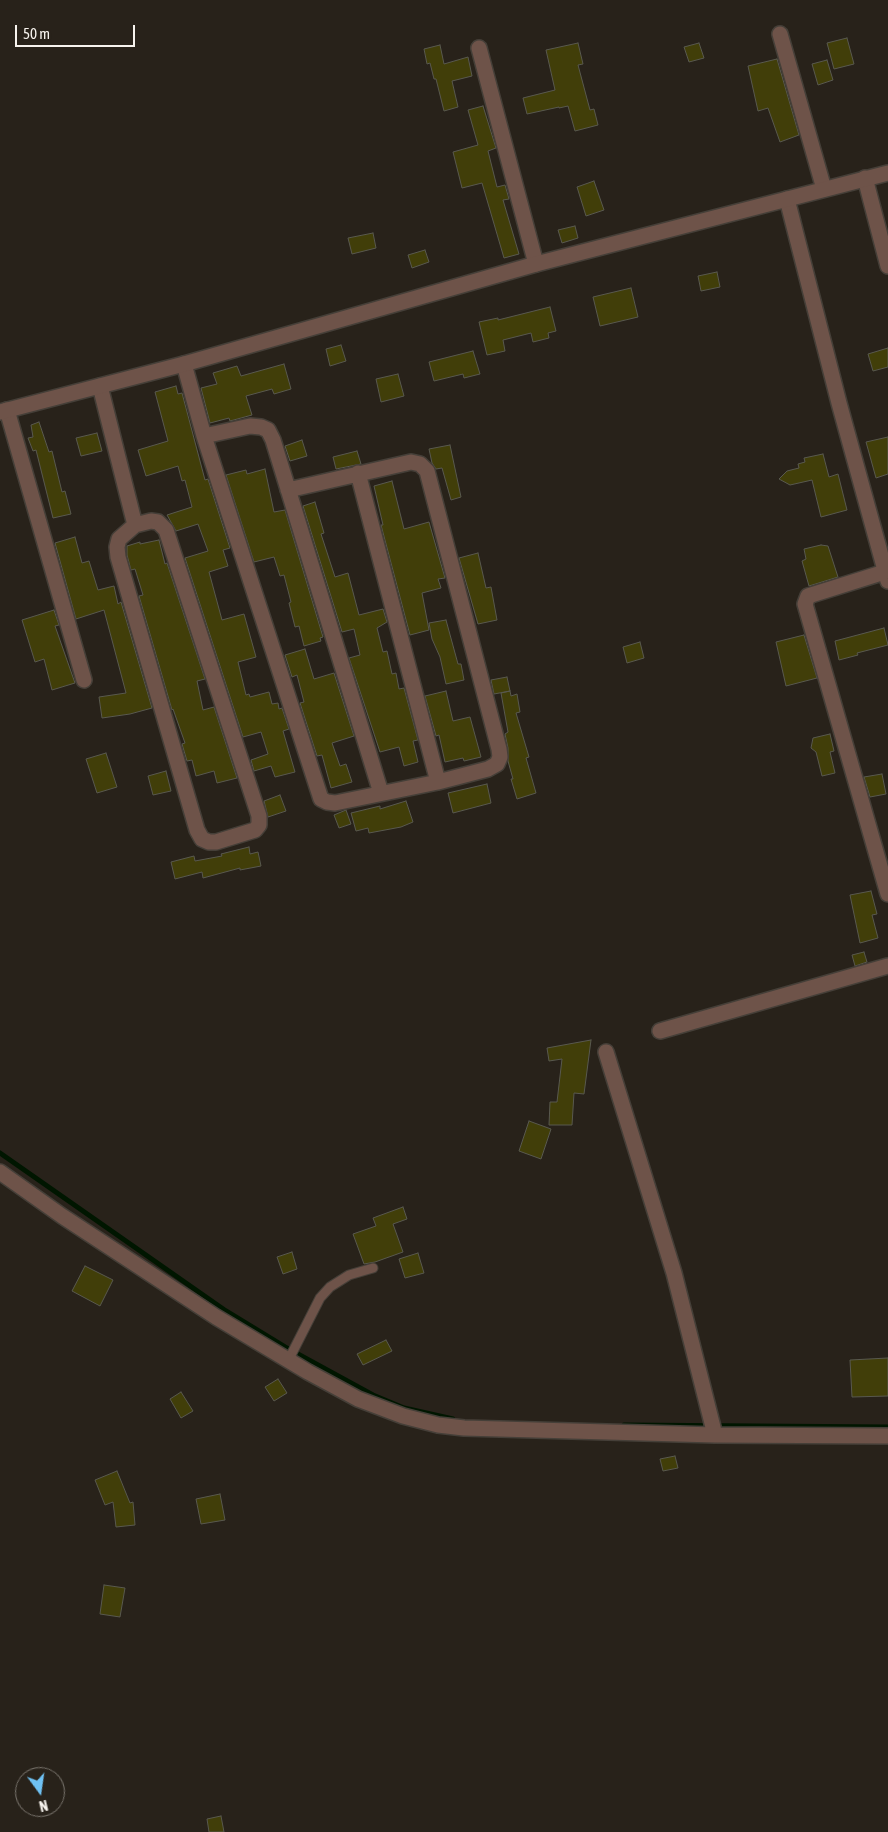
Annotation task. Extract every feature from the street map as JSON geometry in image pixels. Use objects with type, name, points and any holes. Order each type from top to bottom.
[{"type":"street","points":[[780,34],[824,189]]},
{"type":"street","points":[[479,48],[536,264]]},
{"type":"street","points":[[84,680],[4,411],[184,364],[536,264],[888,173]]},
{"type":"street","points":[[865,178],[888,266]]},
{"type":"street","points":[[787,199],[839,403],[887,575],[808,596],[805,604],[888,894]]},
{"type":"street","points":[[184,364],[204,436],[321,798],[326,802],[335,802],[438,782],[488,769],[497,764],[500,757],[499,749],[427,471],[420,464],[411,462],[288,490]]},
{"type":"street","points":[[100,386],[135,525]]},
{"type":"street","points":[[204,436],[250,426],[268,430],[273,440],[381,793]]},
{"type":"street","points":[[358,473],[438,782]]},
{"type":"street","points":[[151,521],[158,522],[166,530],[259,816],[259,825],[255,830],[216,842],[209,842],[202,839],[197,830],[118,557],[117,547],[119,539],[135,525],[151,521]]},
{"type":"street","points":[[660,1032],[888,966]]},
{"type":"street","points":[[606,1052],[674,1273],[715,1435]]},
{"type":"street","points":[[0,1172],[62,1216],[216,1317],[358,1399],[403,1416],[438,1425],[508,1430],[715,1435],[888,1436]]},
{"type":"lane","points":[[288,1360],[320,1298],[330,1287],[350,1275],[373,1268]]},
{"type":"building","points":[[847,38],[854,64],[834,69],[827,43]]},
{"type":"building","points":[[578,43],[583,64],[578,65],[590,110],[594,109],[598,125],[575,131],[568,106],[527,114],[523,98],[555,90],[546,50]]},
{"type":"building","points":[[699,43],[704,58],[689,62],[684,47]]},
{"type":"building","points":[[440,45],[444,64],[468,57],[472,76],[452,81],[458,107],[444,111],[436,79],[434,79],[430,63],[427,64],[424,49]]},
{"type":"building","points":[[777,59],[799,135],[780,142],[768,108],[758,111],[748,66]]},
{"type":"building","points":[[827,60],[833,80],[818,85],[812,64]]},
{"type":"building","points":[[483,106],[496,148],[488,151],[497,187],[505,185],[509,199],[503,200],[519,254],[504,258],[482,183],[462,188],[453,152],[478,145],[468,110]]},
{"type":"building","points":[[594,181],[604,210],[586,216],[577,187]]},
{"type":"building","points":[[575,226],[578,238],[562,243],[558,230]]},
{"type":"building","points":[[373,233],[376,248],[352,254],[348,238]]},
{"type":"building","points":[[425,250],[429,262],[412,268],[408,255]]},
{"type":"building","points":[[717,272],[720,287],[701,291],[698,276]]},
{"type":"building","points":[[631,288],[638,317],[600,326],[593,297]]},
{"type":"building","points":[[550,307],[556,331],[548,333],[549,338],[533,342],[531,333],[503,340],[505,351],[487,355],[479,322],[498,318],[498,320]]},
{"type":"building","points":[[341,345],[346,361],[330,366],[326,349]]},
{"type":"building","points":[[888,348],[888,367],[873,371],[868,354]]},
{"type":"building","points":[[473,351],[480,374],[464,378],[463,374],[434,381],[429,362]]},
{"type":"building","points":[[284,364],[291,389],[274,394],[272,389],[246,396],[252,415],[230,421],[229,418],[210,423],[201,388],[217,384],[213,373],[237,366],[241,376]]},
{"type":"building","points":[[398,374],[404,396],[381,402],[376,379]]},
{"type":"building","points":[[176,386],[178,394],[182,393],[205,480],[208,479],[230,548],[223,550],[228,566],[209,572],[222,620],[244,614],[256,657],[238,662],[246,695],[249,694],[250,697],[269,692],[272,704],[278,703],[279,709],[282,708],[289,729],[283,731],[295,772],[275,777],[271,766],[254,771],[251,760],[268,754],[261,732],[243,737],[185,558],[208,551],[198,524],[176,531],[167,515],[192,507],[185,480],[182,481],[178,466],[146,476],[138,450],[168,441],[155,392]]},
{"type":"building","points":[[39,422],[49,452],[52,451],[62,492],[65,491],[71,514],[53,518],[36,450],[33,451],[28,438],[33,437],[31,425]]},
{"type":"building","points":[[97,433],[102,451],[81,456],[76,438]]},
{"type":"building","points":[[888,437],[888,474],[876,478],[866,442]]},
{"type":"building","points":[[302,440],[307,456],[290,461],[285,446]]},
{"type":"building","points":[[450,445],[461,497],[451,500],[442,468],[436,469],[432,463],[429,449]]},
{"type":"building","points":[[357,451],[361,464],[336,469],[333,457]]},
{"type":"building","points":[[823,454],[829,477],[838,474],[847,510],[821,517],[812,480],[790,485],[779,479],[787,471],[799,468],[798,464],[805,462],[804,458]]},
{"type":"building","points":[[265,469],[274,512],[285,510],[323,637],[320,638],[321,641],[304,646],[299,626],[295,627],[284,575],[280,576],[274,557],[254,562],[226,475],[246,470],[247,474]]},
{"type":"building","points":[[392,481],[404,529],[429,522],[445,578],[438,579],[441,588],[422,593],[429,630],[410,635],[381,525],[383,525],[374,486]]},
{"type":"building","points":[[315,502],[324,533],[321,534],[335,577],[348,573],[359,615],[383,609],[387,622],[377,628],[383,652],[387,651],[392,674],[396,673],[399,689],[404,688],[418,740],[413,741],[418,762],[404,766],[399,747],[380,752],[349,658],[360,655],[354,629],[342,632],[303,506]]},
{"type":"building","points":[[75,537],[82,563],[89,561],[98,590],[114,586],[118,604],[121,602],[152,708],[130,714],[102,718],[99,697],[126,693],[104,610],[76,619],[55,543]]},
{"type":"building","points":[[159,540],[165,564],[167,563],[205,679],[197,681],[203,710],[214,707],[237,778],[217,783],[214,771],[196,776],[192,760],[187,761],[182,744],[185,743],[172,710],[139,596],[143,595],[135,569],[131,570],[127,555],[127,546],[140,542],[140,544]]},
{"type":"building","points":[[821,545],[828,546],[838,577],[809,586],[802,561],[806,559],[804,549]]},
{"type":"building","points":[[478,553],[486,588],[491,587],[497,620],[478,624],[459,558]]},
{"type":"building","points":[[54,610],[59,625],[55,626],[75,683],[52,690],[44,659],[35,662],[22,620]]},
{"type":"building","points":[[446,620],[458,664],[461,664],[464,680],[446,684],[429,623]]},
{"type":"building","points":[[884,628],[888,645],[839,660],[835,641]]},
{"type":"building","points":[[804,635],[817,678],[786,686],[776,642]]},
{"type":"building","points":[[640,642],[644,658],[627,663],[623,647]]},
{"type":"building","points":[[305,649],[314,679],[334,673],[354,736],[332,743],[340,766],[346,764],[352,782],[331,788],[322,755],[317,756],[300,703],[304,702],[297,675],[292,677],[285,655]]},
{"type":"building","points":[[507,677],[510,691],[494,694],[491,680]]},
{"type":"building","points":[[446,691],[453,721],[470,717],[481,757],[464,761],[463,758],[445,762],[439,735],[436,736],[425,696]]},
{"type":"building","points":[[510,691],[511,696],[517,694],[520,712],[516,713],[529,757],[526,758],[536,793],[517,799],[508,761],[505,734],[508,732],[501,693]]},
{"type":"building","points":[[830,734],[834,751],[830,752],[835,773],[822,776],[816,752],[811,748],[813,738]]},
{"type":"building","points":[[106,753],[117,787],[97,793],[86,759]]},
{"type":"building","points":[[166,771],[171,791],[153,795],[148,776]]},
{"type":"building","points":[[882,774],[886,794],[870,797],[864,777]]},
{"type":"building","points":[[487,784],[491,803],[453,813],[448,793]]},
{"type":"building","points":[[280,795],[286,811],[268,817],[264,801]]},
{"type":"building","points":[[406,801],[413,822],[401,827],[369,833],[368,828],[356,831],[351,813],[380,806],[380,809]]},
{"type":"building","points":[[346,810],[351,824],[339,828],[334,815]]},
{"type":"building","points":[[249,847],[250,854],[258,852],[261,866],[240,870],[240,868],[203,878],[202,872],[175,879],[171,862],[194,856],[195,861],[222,856],[221,854]]},
{"type":"building","points":[[871,891],[877,914],[872,915],[878,938],[860,943],[850,895]]},
{"type":"building","points":[[864,952],[867,962],[855,966],[852,955]]},
{"type":"building","points":[[591,1040],[584,1094],[574,1093],[572,1125],[549,1125],[550,1102],[557,1102],[562,1059],[549,1061],[547,1048]]},
{"type":"building","points":[[529,1121],[551,1129],[541,1159],[519,1151]]},
{"type":"building","points":[[403,1207],[407,1219],[393,1224],[403,1252],[364,1264],[353,1234],[376,1226],[373,1218]]},
{"type":"building","points":[[292,1252],[297,1269],[283,1274],[277,1257]]},
{"type":"building","points":[[418,1253],[424,1273],[405,1278],[399,1259]]},
{"type":"building","points":[[85,1266],[113,1280],[100,1306],[72,1291]]},
{"type":"building","points":[[386,1340],[392,1351],[363,1365],[357,1354]]},
{"type":"building","points":[[888,1358],[888,1396],[852,1397],[850,1360]]},
{"type":"building","points":[[278,1379],[287,1393],[274,1401],[265,1387]]},
{"type":"building","points":[[181,1392],[193,1411],[181,1418],[170,1399]]},
{"type":"building","points":[[675,1456],[678,1468],[663,1471],[660,1459]]},
{"type":"building","points":[[117,1471],[130,1503],[133,1502],[135,1525],[116,1527],[113,1502],[105,1505],[95,1480]]},
{"type":"building","points":[[220,1494],[225,1520],[201,1524],[196,1499]]},
{"type":"building","points":[[104,1585],[125,1588],[120,1617],[100,1614]]},
{"type":"building","points":[[221,1816],[224,1832],[209,1832],[207,1819]]},
{"type":"waterway","points":[[0,1153],[226,1311],[285,1347],[373,1395],[404,1408],[453,1419]]},
{"type":"waterway","points":[[624,1425],[888,1427]]}]
